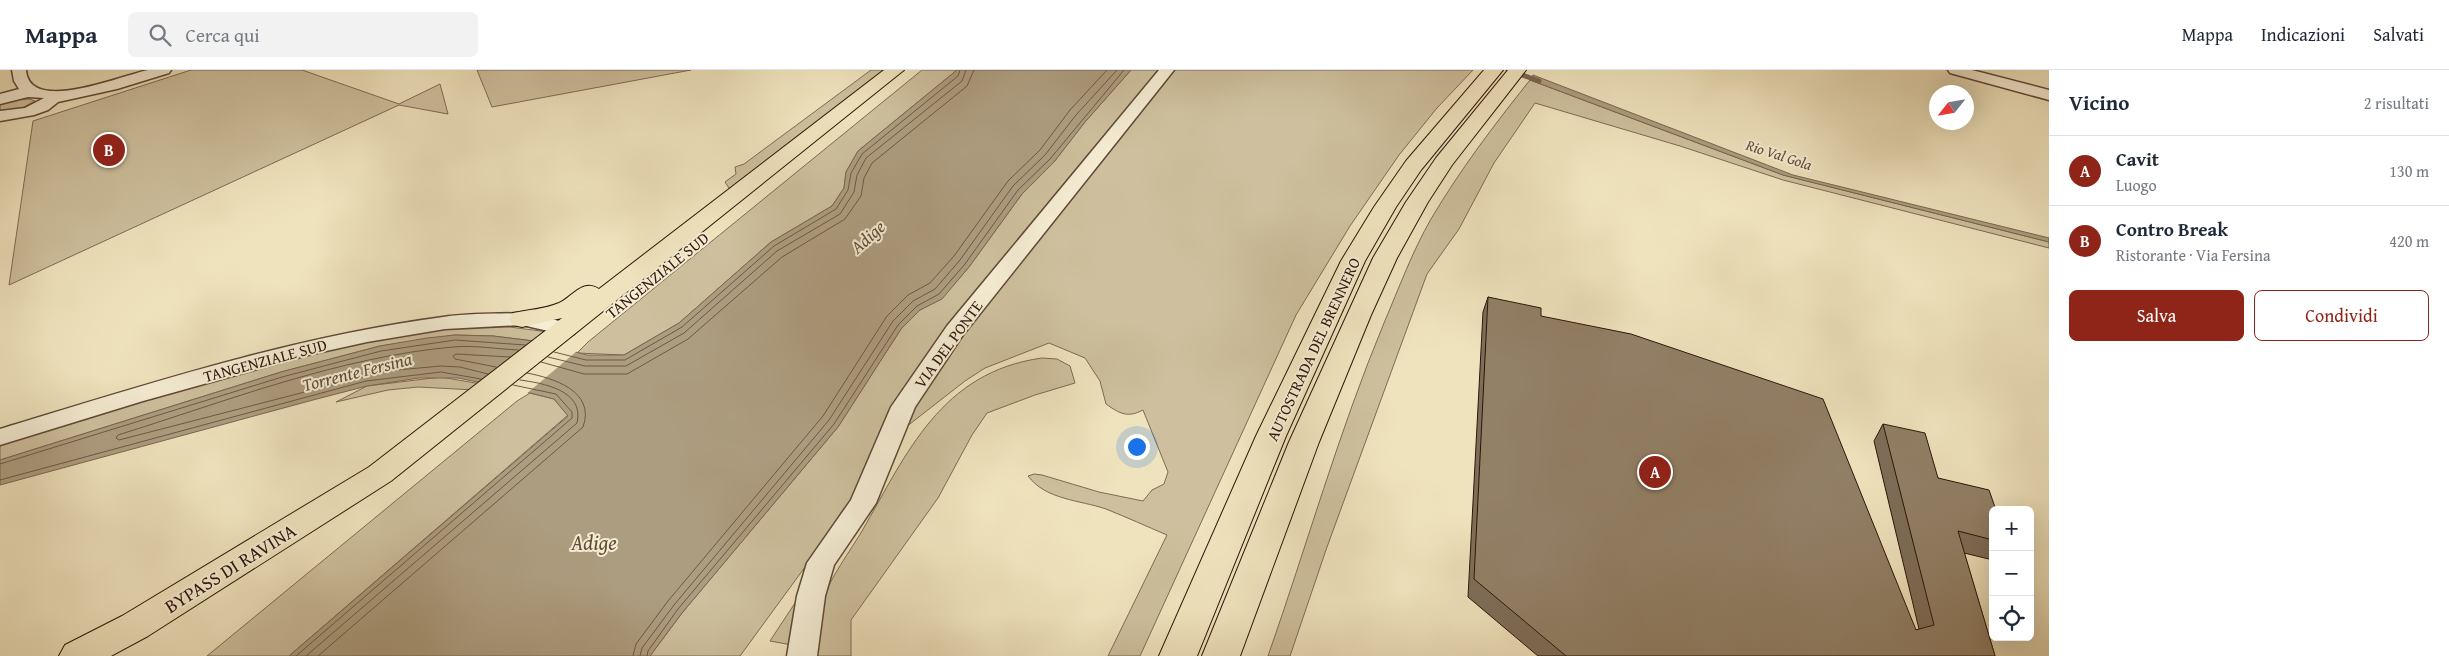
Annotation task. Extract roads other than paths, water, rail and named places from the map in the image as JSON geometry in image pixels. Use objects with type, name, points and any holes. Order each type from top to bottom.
[{"type":"highway","name":"TANGENZIALE SUD","points":[[389,476],[478,420],[494,395],[737,195],[895,70]]},
{"type":"highway","name":"TANGENZIALE SUD","points":[[568,335],[913,70]]},
{"type":"highway","name":"AUTOSTRADA DEL BRENNERO","points":[[1178,656],[1275,426],[1330,307],[1367,237],[1423,153],[1464,102],[1502,74]]},
{"type":"highway","name":"AUTOSTRADA DEL BRENNERO","points":[[1221,656],[1291,470],[1363,305],[1405,222],[1502,74]]},
{"type":"highway","points":[[522,319],[567,308],[706,205],[737,195]]},
{"type":"highway","name":"BYPASS DI RAVINA","points":[[78,656],[159,612],[389,476]]},
{"type":"highway","name":"BYPASS DI RAVINA","points":[[112,656],[144,639],[265,565],[389,476]]},
{"type":"street","points":[[0,121],[44,106],[52,98],[112,86],[164,70]]},
{"type":"street","name":"VIA DEL PONTE","points":[[802,656],[811,596],[821,563],[867,496],[903,407],[955,331],[1168,70]]},
{"type":"street","points":[[1955,70],[2049,96]]},
{"type":"street","points":[[19,74],[24,87],[35,93]]},
{"type":"street","points":[[0,98],[19,74]]},
{"type":"street","points":[[0,98],[35,93],[48,94],[52,98]]},
{"type":"street","points":[[0,116],[23,113]]},
{"type":"street","name":"TANGENZIALE SUD","points":[[0,437],[135,396],[337,341],[416,327],[472,321],[522,319],[568,335]]},
{"type":"water","name":"Adige","points":[[957,70],[1131,70],[1085,122],[1054,162],[1022,194],[969,267],[942,299],[920,310],[901,329],[838,427],[682,613],[650,656],[289,656],[568,416],[554,399],[458,378],[419,378],[367,386],[0,485],[0,460],[281,372],[380,346],[455,335],[493,336],[534,341],[587,355],[624,355],[679,323],[771,242],[832,206],[844,188],[846,172],[858,151]]},
{"type":"water","points":[[1533,75],[1793,175],[2049,238],[2049,242],[1783,175],[1530,80]]},
{"type":"waterway","name":"Rio Val Gola","points":[[1508,70],[1539,81]]},
{"type":"place","name":"Contro Break","points":[[109,150]]},
{"type":"place","name":"Cavit","points":[[1655,472]]},
{"type":"water label","name":"Torrente Fersina","points":[[357,372]]}]
